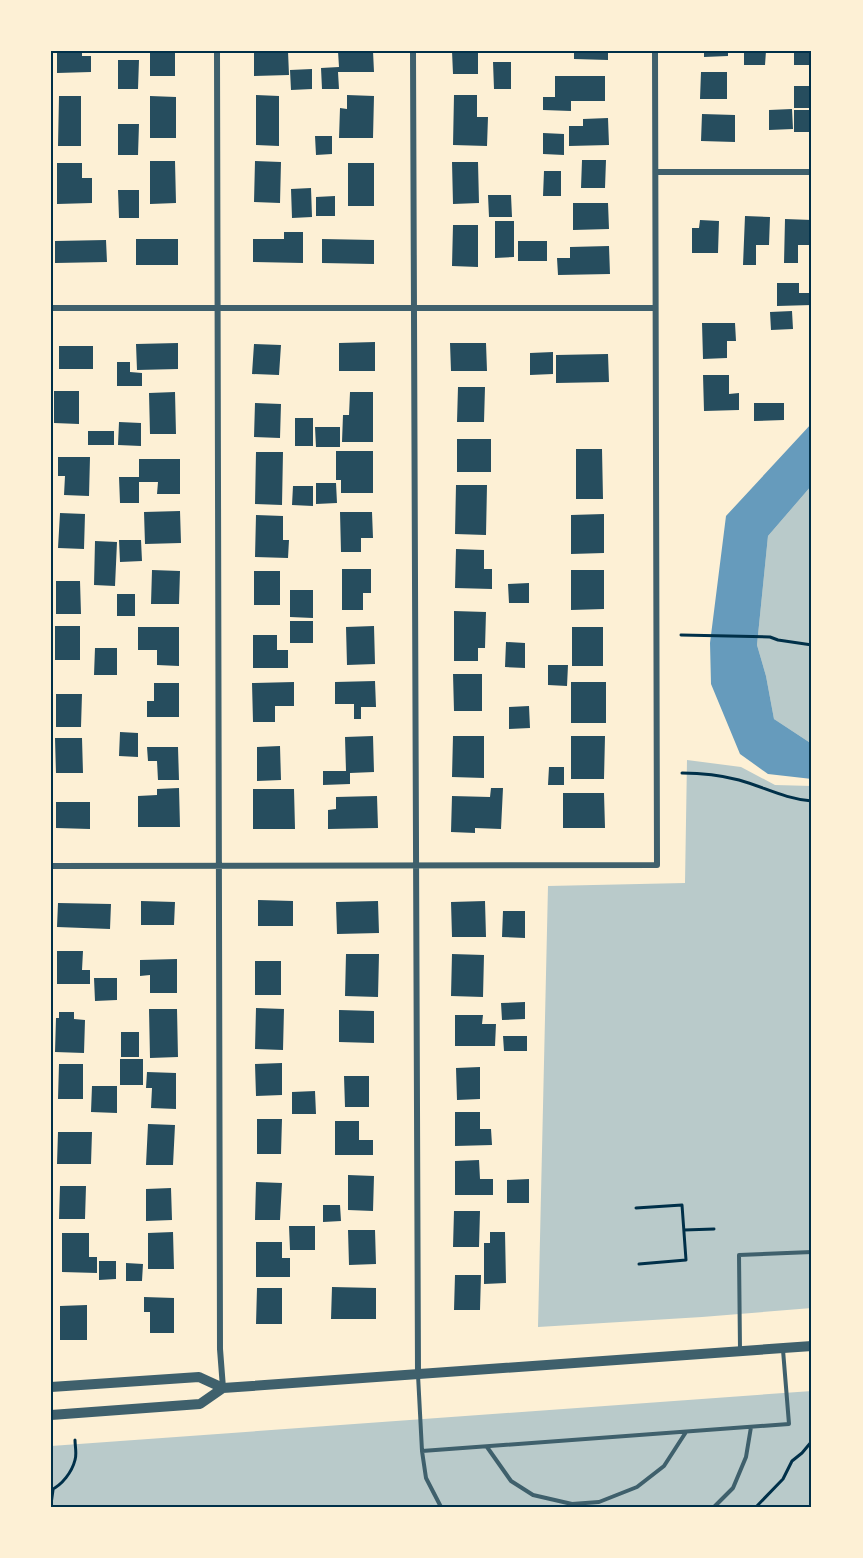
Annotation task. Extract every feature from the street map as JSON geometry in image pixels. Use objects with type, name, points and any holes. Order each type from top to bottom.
[{"type":"street","points":[[217,51],[220,1349],[223,1388]]},
{"type":"street","points":[[413,51],[418,1374]]},
{"type":"street","points":[[51,866],[657,865],[655,51]]},
{"type":"street","points":[[656,172],[812,172]]},
{"type":"street","points":[[51,308],[655,308]]},
{"type":"street","points":[[51,1387],[199,1377],[223,1388],[812,1346]]},
{"type":"street","points":[[51,1415],[200,1404],[223,1388]]},
{"type":"lane","points":[[740,1351],[739,1255],[812,1252]]},
{"type":"lane","points":[[422,1451],[789,1424],[782,1348]]},
{"type":"lane","points":[[418,1374],[422,1451],[426,1478],[441,1507]]},
{"type":"lane","points":[[714,1507],[733,1488],[746,1457],[751,1426]]},
{"type":"lane","points":[[487,1446],[511,1481],[533,1495],[572,1504],[599,1502],[637,1487],[664,1466],[686,1431]]},
{"type":"path","points":[[681,635],[770,637],[812,645]]},
{"type":"path","points":[[681,773],[696,773],[738,780],[796,800],[812,801]]},
{"type":"path","points":[[636,1208],[682,1205],[686,1260],[639,1264]]},
{"type":"path","points":[[684,1230],[714,1228]]},
{"type":"path","points":[[51,1504],[52,1490],[61,1484],[70,1473],[76,1459],[75,1440]]},
{"type":"path","points":[[756,1507],[783,1479],[792,1461],[812,1440]]},
{"type":"shaded area","points":[[812,485],[812,744],[774,719],[766,676],[757,645],[768,536]]},
{"type":"shaded area","points":[[687,760],[741,767],[775,785],[812,786],[812,1308],[538,1327],[548,886],[685,883]]},
{"type":"shaded area","points":[[812,1391],[812,1507],[51,1507],[51,1446]]},
{"type":"water","points":[[812,423],[812,485],[768,536],[757,645],[766,676],[774,719],[812,744],[812,779],[768,774],[740,754],[711,684],[710,643],[726,516]]},
{"type":"building","points":[[57,51],[82,51],[82,56],[91,56],[91,72],[57,73]]},
{"type":"building","points":[[150,51],[175,51],[175,76],[150,76]]},
{"type":"building","points":[[254,51],[288,51],[289,75],[254,76]]},
{"type":"building","points":[[338,51],[373,51],[374,72],[338,72],[339,89],[322,89],[321,68],[339,67]]},
{"type":"building","points":[[452,51],[478,51],[478,74],[453,74]]},
{"type":"building","points":[[574,51],[608,51],[608,60],[574,59]]},
{"type":"building","points":[[704,51],[728,51],[728,56],[704,57]]},
{"type":"building","points":[[744,51],[766,51],[765,65],[744,65]]},
{"type":"building","points":[[794,51],[812,51],[812,65],[794,65]]},
{"type":"building","points":[[118,60],[139,60],[138,89],[118,89]]},
{"type":"building","points":[[493,62],[511,62],[511,89],[494,89]]},
{"type":"building","points":[[312,69],[312,89],[291,90],[290,70]]},
{"type":"building","points":[[701,72],[727,72],[727,99],[700,99]]},
{"type":"building","points":[[555,76],[605,76],[605,101],[571,101],[571,111],[543,110],[543,97],[555,97]]},
{"type":"building","points":[[794,86],[812,86],[812,108],[794,108]]},
{"type":"building","points":[[256,95],[279,96],[279,146],[256,145]]},
{"type":"building","points":[[347,95],[374,96],[373,138],[339,138],[340,108],[347,109]]},
{"type":"building","points":[[454,95],[477,95],[477,117],[488,117],[487,146],[453,145]]},
{"type":"building","points":[[59,96],[81,96],[81,146],[58,146]]},
{"type":"building","points":[[150,96],[176,97],[176,138],[150,138]]},
{"type":"building","points":[[792,109],[793,129],[769,130],[769,110]]},
{"type":"building","points":[[794,110],[812,110],[812,132],[794,132]]},
{"type":"building","points":[[702,114],[735,115],[735,142],[701,141]]},
{"type":"building","points":[[608,118],[609,145],[569,146],[569,126],[583,126],[583,119]]},
{"type":"building","points":[[118,124],[139,124],[138,155],[118,155]]},
{"type":"building","points":[[543,133],[564,134],[564,155],[543,154]]},
{"type":"building","points":[[315,136],[332,136],[332,154],[316,155]]},
{"type":"building","points":[[582,160],[606,160],[605,188],[581,188]]},
{"type":"building","points":[[150,161],[175,161],[176,203],[150,204]]},
{"type":"building","points":[[255,161],[281,162],[280,203],[254,202]]},
{"type":"building","points":[[452,162],[478,162],[479,203],[453,204]]},
{"type":"building","points":[[57,163],[82,163],[82,178],[92,178],[92,203],[57,204]]},
{"type":"building","points":[[348,163],[374,163],[374,206],[348,206]]},
{"type":"building","points":[[544,171],[561,171],[561,196],[543,196]]},
{"type":"building","points":[[311,188],[312,217],[292,218],[291,189]]},
{"type":"building","points":[[118,190],[139,190],[139,218],[119,218]]},
{"type":"building","points":[[488,195],[511,195],[512,217],[489,217]]},
{"type":"building","points":[[335,196],[335,216],[316,216],[316,197]]},
{"type":"building","points":[[573,203],[608,203],[609,229],[573,230]]},
{"type":"building","points":[[745,216],[770,217],[769,245],[756,245],[756,265],[743,265]]},
{"type":"building","points":[[785,219],[812,220],[811,245],[798,245],[798,263],[784,263]]},
{"type":"building","points":[[700,220],[719,221],[718,253],[692,253],[692,228],[699,228]]},
{"type":"building","points":[[495,221],[514,221],[514,257],[495,258]]},
{"type":"building","points":[[453,225],[478,225],[478,267],[452,266]]},
{"type":"building","points":[[284,232],[303,232],[303,263],[253,262],[253,239],[284,239]]},
{"type":"building","points":[[136,239],[178,239],[178,265],[136,265]]},
{"type":"building","points":[[322,239],[374,240],[374,264],[322,263]]},
{"type":"building","points":[[106,240],[107,262],[55,263],[55,241]]},
{"type":"building","points":[[518,241],[547,241],[547,261],[518,261]]},
{"type":"building","points":[[609,246],[610,274],[558,275],[557,258],[570,258],[570,247]]},
{"type":"building","points":[[777,283],[799,283],[799,293],[812,293],[812,305],[777,306]]},
{"type":"building","points":[[792,311],[793,329],[771,330],[770,312]]},
{"type":"building","points":[[702,323],[735,323],[736,341],[727,341],[727,358],[703,359]]},
{"type":"building","points":[[375,342],[375,371],[339,371],[339,343]]},
{"type":"building","points":[[178,343],[178,369],[137,370],[136,344]]},
{"type":"building","points":[[450,343],[486,343],[487,371],[451,371]]},
{"type":"building","points":[[254,344],[281,345],[279,375],[252,374]]},
{"type":"building","points":[[59,346],[93,346],[93,369],[59,369]]},
{"type":"building","points":[[553,352],[553,374],[530,375],[530,353]]},
{"type":"building","points":[[608,354],[609,382],[556,383],[556,355]]},
{"type":"building","points":[[117,362],[130,362],[130,372],[142,373],[142,386],[117,386]]},
{"type":"building","points":[[703,375],[729,375],[729,394],[739,393],[739,410],[704,411]]},
{"type":"building","points":[[458,387],[485,387],[484,422],[457,422]]},
{"type":"building","points":[[54,391],[79,391],[79,424],[54,423]]},
{"type":"building","points":[[175,392],[176,434],[150,434],[149,393]]},
{"type":"building","points":[[350,392],[373,392],[373,442],[342,442],[343,415],[349,415]]},
{"type":"building","points":[[255,403],[281,404],[280,438],[254,437]]},
{"type":"building","points":[[754,403],[784,403],[784,420],[754,421]]},
{"type":"building","points":[[295,418],[313,418],[313,446],[295,446]]},
{"type":"building","points":[[119,422],[141,423],[141,446],[118,445]]},
{"type":"building","points":[[315,427],[340,427],[340,447],[316,447]]},
{"type":"building","points":[[88,431],[114,431],[114,445],[88,445]]},
{"type":"building","points":[[457,439],[491,439],[491,472],[457,472]]},
{"type":"building","points":[[576,449],[602,449],[603,499],[576,499]]},
{"type":"building","points":[[336,451],[373,451],[373,493],[341,493],[341,480],[336,480]]},
{"type":"building","points":[[256,452],[283,452],[282,505],[255,504]]},
{"type":"building","points":[[58,457],[90,457],[89,496],[64,495],[65,476],[58,476]]},
{"type":"building","points":[[139,459],[180,459],[180,494],[157,494],[158,482],[139,482],[139,503],[120,503],[119,477],[139,477]]},
{"type":"building","points":[[316,483],[336,483],[337,503],[316,504]]},
{"type":"building","points":[[456,485],[487,485],[486,535],[455,534]]},
{"type":"building","points":[[293,486],[313,486],[313,506],[292,505]]},
{"type":"building","points":[[180,511],[181,543],[145,544],[144,512]]},
{"type":"building","points":[[340,512],[372,512],[373,538],[361,538],[361,552],[341,552]]},
{"type":"building","points":[[60,513],[85,514],[84,549],[58,548]]},
{"type":"building","points":[[604,514],[604,553],[571,554],[571,515]]},
{"type":"building","points":[[256,515],[283,516],[283,540],[289,540],[288,558],[255,557]]},
{"type":"building","points":[[119,540],[141,540],[142,561],[120,562]]},
{"type":"building","points":[[95,541],[117,542],[115,586],[94,585]]},
{"type":"building","points":[[456,549],[484,550],[484,569],[492,569],[492,589],[455,588]]},
{"type":"building","points":[[342,569],[371,569],[371,593],[363,593],[363,610],[342,610]]},
{"type":"building","points":[[152,570],[180,571],[179,604],[151,604]]},
{"type":"building","points":[[571,570],[604,570],[604,609],[571,610]]},
{"type":"building","points":[[254,571],[280,571],[280,605],[254,605]]},
{"type":"building","points":[[56,581],[80,581],[81,614],[56,614]]},
{"type":"building","points":[[529,583],[529,603],[509,603],[508,584]]},
{"type":"building","points":[[290,590],[313,590],[313,618],[290,617]]},
{"type":"building","points":[[117,594],[135,594],[135,616],[117,616]]},
{"type":"building","points":[[454,611],[486,612],[485,648],[478,648],[478,661],[454,661]]},
{"type":"building","points":[[290,621],[313,621],[313,643],[290,643]]},
{"type":"building","points":[[55,626],[80,626],[80,660],[55,660]]},
{"type":"building","points":[[374,626],[375,664],[347,665],[346,627]]},
{"type":"building","points":[[138,627],[179,627],[179,666],[157,665],[157,650],[138,650]]},
{"type":"building","points":[[572,627],[603,627],[603,666],[572,666]]},
{"type":"building","points":[[253,635],[277,635],[277,650],[288,650],[288,668],[253,668]]},
{"type":"building","points":[[506,642],[525,643],[525,668],[505,667]]},
{"type":"building","points":[[95,648],[117,648],[117,675],[94,675]]},
{"type":"building","points":[[548,665],[568,665],[567,686],[548,685]]},
{"type":"building","points":[[453,674],[482,674],[482,711],[454,711]]},
{"type":"building","points":[[375,681],[376,707],[361,707],[361,719],[354,719],[354,704],[335,704],[335,682]]},
{"type":"building","points":[[294,682],[294,706],[275,706],[275,722],[253,722],[252,683]]},
{"type":"building","points":[[571,682],[606,682],[606,723],[571,723]]},
{"type":"building","points":[[154,683],[179,683],[179,717],[147,717],[147,701],[154,701]]},
{"type":"building","points":[[56,694],[82,694],[81,727],[56,727]]},
{"type":"building","points":[[529,706],[530,728],[509,729],[509,707]]},
{"type":"building","points":[[120,732],[138,733],[138,757],[119,756]]},
{"type":"building","points":[[373,736],[374,772],[350,773],[350,784],[323,785],[323,771],[346,771],[345,737]]},
{"type":"building","points":[[453,736],[484,736],[484,778],[452,777]]},
{"type":"building","points":[[571,736],[605,736],[604,779],[571,779]]},
{"type":"building","points":[[55,738],[82,738],[83,773],[56,773]]},
{"type":"building","points":[[280,746],[281,780],[257,781],[257,747]]},
{"type":"building","points":[[147,747],[178,747],[179,780],[158,780],[157,761],[148,761]]},
{"type":"building","points":[[549,767],[564,767],[564,785],[548,785]]},
{"type":"building","points":[[179,788],[180,827],[138,827],[138,796],[157,795],[157,789]]},
{"type":"building","points":[[491,788],[503,788],[501,829],[475,828],[475,833],[451,832],[452,796],[490,797]]},
{"type":"building","points":[[253,789],[294,789],[295,829],[253,829]]},
{"type":"building","points":[[563,793],[604,793],[605,828],[563,828]]},
{"type":"building","points":[[377,796],[378,828],[328,829],[328,810],[336,809],[336,797]]},
{"type":"building","points":[[56,802],[90,802],[90,829],[56,828]]},
{"type":"building","points":[[258,900],[293,901],[293,926],[258,926]]},
{"type":"building","points":[[141,901],[175,902],[174,925],[141,925]]},
{"type":"building","points":[[378,901],[379,933],[337,934],[336,902]]},
{"type":"building","points":[[485,901],[486,937],[452,937],[451,902]]},
{"type":"building","points":[[58,903],[111,904],[110,929],[57,927]]},
{"type":"building","points":[[503,911],[525,911],[525,938],[502,937]]},
{"type":"building","points":[[57,951],[83,951],[82,970],[90,970],[90,984],[57,984]]},
{"type":"building","points":[[346,954],[379,954],[378,997],[345,996]]},
{"type":"building","points":[[452,954],[484,955],[483,997],[451,996]]},
{"type":"building","points":[[177,959],[177,993],[150,993],[150,975],[140,976],[140,960]]},
{"type":"building","points":[[255,961],[281,961],[281,995],[255,995]]},
{"type":"building","points":[[94,978],[117,978],[117,1000],[95,1001]]},
{"type":"building","points":[[525,1002],[525,1019],[502,1020],[501,1003]]},
{"type":"building","points":[[256,1008],[284,1009],[283,1050],[255,1049]]},
{"type":"building","points":[[149,1009],[177,1009],[178,1057],[150,1058]]},
{"type":"building","points":[[339,1010],[374,1011],[374,1043],[339,1042]]},
{"type":"building","points":[[59,1012],[74,1012],[74,1019],[85,1020],[84,1053],[55,1052],[56,1018],[59,1018]]},
{"type":"building","points":[[455,1015],[483,1015],[482,1024],[496,1024],[495,1046],[455,1046]]},
{"type":"building","points":[[121,1032],[139,1032],[139,1057],[121,1057]]},
{"type":"building","points":[[503,1036],[527,1036],[527,1051],[504,1051]]},
{"type":"building","points":[[120,1059],[143,1059],[143,1085],[120,1085]]},
{"type":"building","points":[[282,1063],[282,1095],[256,1096],[255,1064]]},
{"type":"building","points":[[59,1064],[83,1064],[83,1099],[58,1099]]},
{"type":"building","points":[[480,1067],[480,1099],[457,1100],[456,1068]]},
{"type":"building","points":[[147,1072],[176,1073],[176,1109],[151,1108],[152,1088],[146,1088]]},
{"type":"building","points":[[344,1076],[369,1076],[369,1107],[345,1107]]},
{"type":"building","points":[[92,1086],[117,1086],[117,1113],[91,1112]]},
{"type":"building","points":[[315,1091],[316,1114],[292,1114],[292,1092]]},
{"type":"building","points":[[455,1112],[480,1112],[480,1129],[491,1129],[492,1145],[455,1146]]},
{"type":"building","points":[[257,1119],[282,1119],[281,1154],[257,1154]]},
{"type":"building","points":[[335,1121],[359,1121],[359,1140],[373,1140],[373,1155],[335,1155]]},
{"type":"building","points":[[148,1124],[175,1125],[173,1165],[146,1165]]},
{"type":"building","points":[[58,1132],[92,1132],[91,1164],[57,1164]]},
{"type":"building","points":[[479,1160],[480,1179],[493,1179],[493,1195],[455,1195],[455,1161]]},
{"type":"building","points":[[348,1175],[374,1176],[373,1211],[348,1210]]},
{"type":"building","points":[[529,1179],[529,1203],[507,1203],[507,1180]]},
{"type":"building","points":[[256,1182],[282,1183],[280,1220],[255,1220]]},
{"type":"building","points":[[60,1186],[86,1186],[85,1219],[59,1219]]},
{"type":"building","points":[[171,1188],[172,1220],[146,1221],[146,1189]]},
{"type":"building","points":[[323,1205],[340,1205],[341,1221],[323,1222]]},
{"type":"building","points":[[454,1211],[480,1211],[479,1247],[453,1247]]},
{"type":"building","points":[[289,1226],[315,1226],[315,1250],[290,1250]]},
{"type":"building","points":[[348,1230],[375,1230],[376,1264],[349,1265]]},
{"type":"building","points":[[173,1232],[174,1269],[148,1269],[148,1233]]},
{"type":"building","points":[[490,1232],[505,1232],[506,1283],[484,1284],[484,1243],[490,1243]]},
{"type":"building","points":[[62,1233],[89,1233],[89,1257],[97,1257],[97,1273],[62,1272]]},
{"type":"building","points":[[256,1242],[282,1242],[282,1258],[290,1258],[290,1277],[256,1277]]},
{"type":"building","points":[[99,1261],[116,1261],[116,1279],[99,1280]]},
{"type":"building","points":[[126,1263],[143,1264],[142,1281],[126,1281]]},
{"type":"building","points":[[455,1275],[481,1275],[480,1310],[454,1310]]},
{"type":"building","points":[[332,1287],[376,1288],[376,1319],[331,1319]]},
{"type":"building","points":[[257,1288],[282,1288],[282,1324],[256,1324]]},
{"type":"building","points":[[144,1297],[174,1298],[174,1333],[150,1333],[150,1312],[144,1312]]},
{"type":"building","points":[[87,1305],[87,1340],[60,1340],[60,1306]]}]
